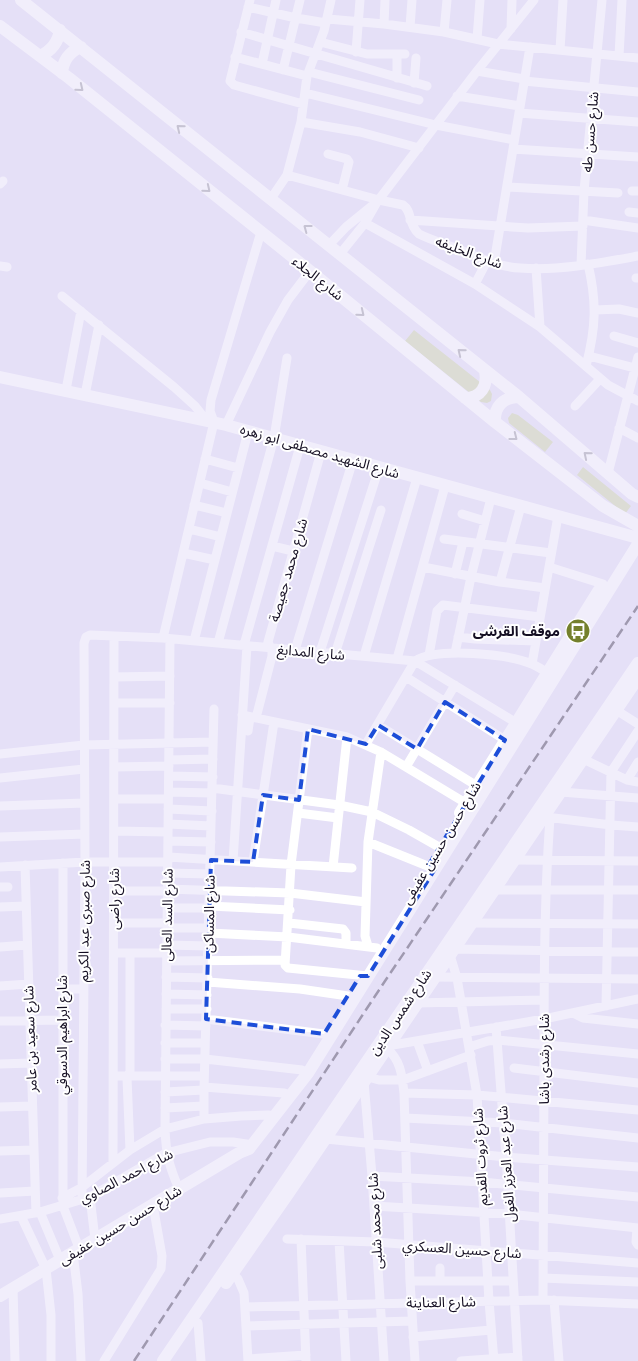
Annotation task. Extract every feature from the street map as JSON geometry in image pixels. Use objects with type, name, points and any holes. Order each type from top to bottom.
[{"type":"street","points":[[21,0],[519,397],[632,494],[638,497]]},
{"type":"street","points":[[262,64],[276,0]]},
{"type":"street","points":[[283,70],[300,0]]},
{"type":"street","points":[[270,200],[287,175],[301,122],[308,74],[327,21],[331,0]]},
{"type":"street","points":[[356,52],[360,0]]},
{"type":"street","points":[[384,24],[385,0]]},
{"type":"street","points":[[410,27],[412,0]]},
{"type":"street","points":[[444,32],[447,0]]},
{"type":"street","points":[[477,39],[480,0]]},
{"type":"street","points":[[511,29],[512,0]]},
{"type":"street","points":[[340,254],[477,71],[534,0]]},
{"type":"street","points":[[560,50],[563,0]]},
{"type":"street","name":"شارع حسن طه","points":[[586,366],[593,341],[595,310],[593,287],[584,265],[584,191],[602,0]]},
{"type":"street","points":[[619,56],[622,0]]},
{"type":"street","points":[[304,104],[231,84],[230,78],[249,4],[273,14],[296,18],[358,21],[410,27],[444,32],[498,44],[638,58]]},
{"type":"street","name":"شارع الجلاء","points":[[0,26],[62,73],[310,271],[637,535]]},
{"type":"street","points":[[40,56],[52,49],[60,30]]},
{"type":"street","points":[[242,32],[427,86]]},
{"type":"street","points":[[320,42],[356,52],[401,55],[397,78]]},
{"type":"street","points":[[62,73],[65,60],[69,54],[81,47]]},
{"type":"street","points":[[475,284],[490,262],[500,226],[530,47]]},
{"type":"street","points":[[380,73],[381,55]]},
{"type":"street","points":[[235,57],[283,70],[419,100]]},
{"type":"street","points":[[414,83],[416,58]]},
{"type":"street","points":[[477,71],[524,80],[638,92]]},
{"type":"street","points":[[304,93],[514,144],[588,154],[638,157]]},
{"type":"street","points":[[458,96],[519,109],[590,120],[638,122]]},
{"type":"street","points":[[301,122],[360,132],[419,148]]},
{"type":"street","points":[[328,154],[346,159],[349,162],[342,190]]},
{"type":"street","points":[[287,175],[378,201]]},
{"type":"street","points":[[507,188],[618,193]]},
{"type":"street","points":[[329,245],[346,227],[378,201]]},
{"type":"street","name":"شارع الخليفه","points":[[378,201],[407,207],[411,225],[419,234],[490,262],[519,268],[536,268],[584,265],[638,256]]},
{"type":"street","points":[[410,220],[500,226],[583,223],[638,228]]},
{"type":"street","points":[[365,223],[475,284],[540,327],[600,378],[638,401]]},
{"type":"street","points":[[216,422],[210,412],[211,400],[261,232]]},
{"type":"street","points":[[536,268],[540,327]]},
{"type":"street","points":[[216,422],[288,300],[310,271]]},
{"type":"street","points":[[62,296],[216,422]]},
{"type":"street","points":[[595,310],[619,309],[638,313]]},
{"type":"street","points":[[66,390],[81,311]]},
{"type":"street","points":[[85,395],[99,325]]},
{"type":"street","points":[[614,336],[638,343]]},
{"type":"street","points":[[589,356],[637,369]]},
{"type":"street","points":[[608,473],[637,369],[638,357]]},
{"type":"street","points":[[218,643],[274,438],[287,358]]},
{"type":"street","points":[[465,398],[477,396],[482,391],[487,378],[485,371]]},
{"type":"street","name":"شارع الشهيد مصطفى ابو زهره","points":[[0,376],[216,422],[445,486],[637,535]]},
{"type":"street","points":[[575,406],[600,378]]},
{"type":"street","points":[[495,422],[495,411],[498,406],[507,398],[519,397]]},
{"type":"street","name":"شارع السد العالى","points":[[179,1189],[170,1170],[164,1129],[170,703],[167,638],[183,553],[205,459],[216,422]]},
{"type":"street","points":[[620,428],[638,438]]},
{"type":"street","points":[[194,641],[248,432]]},
{"type":"street","points":[[248,731],[250,716],[245,645],[300,446]]},
{"type":"street","name":"شارع محمد جعيصة","points":[[250,716],[272,656],[268,642],[321,452]]},
{"type":"street","points":[[205,459],[238,468]]},
{"type":"street","points":[[294,650],[353,460]]},
{"type":"street","points":[[320,652],[378,468]]},
{"type":"street","points":[[364,656],[416,478]]},
{"type":"street","points":[[200,483],[232,492]]},
{"type":"street","points":[[397,660],[445,486]]},
{"type":"street","points":[[455,653],[471,577],[491,498]]},
{"type":"street","points":[[194,505],[227,513]]},
{"type":"street","points":[[500,582],[521,506]]},
{"type":"street","points":[[335,654],[381,510]]},
{"type":"street","points":[[462,514],[485,521]]},
{"type":"street","points":[[532,664],[558,516]]},
{"type":"street","points":[[189,529],[221,537]]},
{"type":"street","name":"شارع حسن حسين عفيفى","points":[[551,675],[603,584],[637,535]]},
{"type":"street","name":"شارع حسن حسين عفيفى","points":[[0,1296],[246,1147],[272,1116],[305,1072],[637,535]]},
{"type":"street","points":[[444,540],[551,552]]},
{"type":"street","points":[[456,574],[463,542]]},
{"type":"street","points":[[272,546],[293,551]]},
{"type":"street","points":[[183,553],[215,560]]},
{"type":"street","points":[[423,567],[500,582],[545,588]]},
{"type":"street","points":[[549,567],[603,584]]},
{"type":"street","points":[[429,655],[438,609],[445,604],[540,617]]},
{"type":"street","name":"شارع المدابغ","points":[[84,643],[86,637],[90,636],[167,638],[416,661],[520,724]]},
{"type":"street","name":"شارع راضى","points":[[113,1162],[114,636]]},
{"type":"street","points":[[458,637],[536,641]]},
{"type":"street","name":"شارع صبرى عبد الكريم","points":[[84,643],[85,862],[81,1188],[86,1198],[95,1239]]},
{"type":"street","points":[[366,744],[416,661],[429,655],[455,653],[486,655],[532,664],[551,675]]},
{"type":"street","name":"شارع شمس الدين","points":[[162,1361],[326,1138],[366,1080],[384,1047],[417,1003],[515,860],[638,663]]},
{"type":"street","points":[[114,677],[170,676]]},
{"type":"street","points":[[406,677],[505,740]]},
{"type":"street","name":"شارع شمس الدين","points":[[171,1361],[198,1323],[230,1270],[584,759],[638,678]]},
{"type":"street","points":[[406,767],[455,685]]},
{"type":"street","points":[[114,703],[170,703]]},
{"type":"street","name":"شارع المساكن","points":[[204,1119],[214,709]]},
{"type":"street","points":[[616,710],[638,724]]},
{"type":"street","points":[[250,716],[347,737],[366,744],[469,806]]},
{"type":"street","points":[[233,861],[237,792],[250,716]]},
{"type":"street","points":[[253,862],[274,722]]},
{"type":"street","name":"شارع حسن حسين عفيفى","points":[[480,788],[505,740],[520,724]]},
{"type":"street","points":[[378,725],[480,788]]},
{"type":"street","points":[[287,964],[292,865],[308,729]]},
{"type":"street","points":[[606,1006],[611,772],[638,730]]},
{"type":"street","points":[[332,866],[347,737]]},
{"type":"street","points":[[0,754],[84,745],[214,742]]},
{"type":"street","points":[[372,947],[365,936],[368,842],[381,752]]},
{"type":"street","points":[[584,759],[627,780],[638,782]]},
{"type":"street","points":[[114,767],[213,760]]},
{"type":"street","points":[[627,780],[638,762]]},
{"type":"street","points":[[0,778],[84,770]]},
{"type":"street","points":[[169,776],[213,777]]},
{"type":"street","points":[[114,799],[212,790],[340,805],[372,812],[443,849]]},
{"type":"street","points":[[561,792],[638,798]]},
{"type":"street","points":[[0,806],[84,803]]},
{"type":"street","points":[[168,809],[212,811]]},
{"type":"street","points":[[298,813],[338,818]]},
{"type":"street","points":[[543,816],[611,825],[638,826]]},
{"type":"street","name":"شارع رشدى باشا","points":[[543,816],[548,860],[544,1000],[543,1300]]},
{"type":"street","points":[[114,831],[168,832],[211,826]]},
{"type":"street","points":[[168,832],[211,842]]},
{"type":"street","points":[[0,837],[84,834]]},
{"type":"street","points":[[368,842],[431,867]]},
{"type":"street","points":[[0,867],[85,862],[210,860],[352,868]]},
{"type":"street","points":[[515,860],[638,861]]},
{"type":"street","name":"شارع ابراهيم الدسوقي","points":[[62,864],[63,1202]]},
{"type":"street","name":"شارع سعيد بن عامر","points":[[25,865],[35,1191],[38,1212]]},
{"type":"street","name":"شارع حسن حسين عفيفى","points":[[305,1072],[324,1034],[348,996],[364,976],[372,947],[431,867]]},
{"type":"street","points":[[168,874],[210,874]]},
{"type":"street","points":[[114,891],[210,890],[290,893],[366,902]]},
{"type":"street","points":[[494,890],[638,890]]},
{"type":"street","points":[[0,907],[26,906]]},
{"type":"street","points":[[167,908],[209,907],[290,910]]},
{"type":"street","points":[[114,923],[288,937],[372,947]]},
{"type":"street","points":[[289,923],[343,929],[346,933],[346,944]]},
{"type":"street","points":[[472,923],[638,924]]},
{"type":"street","points":[[0,946],[28,945]]},
{"type":"street","points":[[114,953],[167,953],[208,946]]},
{"type":"street","points":[[452,952],[546,950],[638,952]]},
{"type":"street","name":"شارع ثروت القديم","points":[[452,952],[477,1095],[483,1213],[494,1360]]},
{"type":"street","points":[[130,953],[130,1071],[128,1076],[130,1150]]},
{"type":"street","points":[[167,953],[208,961],[287,964],[364,976]]},
{"type":"street","points":[[166,977],[300,989],[348,996]]},
{"type":"street","points":[[435,977],[638,979]]},
{"type":"street","points":[[0,986],[29,984]]},
{"type":"street","points":[[62,989],[83,989]]},
{"type":"street","points":[[166,994],[207,995]]},
{"type":"street","points":[[384,1047],[544,1019],[638,999]]},
{"type":"street","points":[[417,1003],[544,1000]]},
{"type":"street","points":[[166,1009],[207,1009]]},
{"type":"street","points":[[573,1013],[583,1018],[638,1024]]},
{"type":"street","points":[[0,1021],[62,1020]]},
{"type":"street","points":[[165,1026],[206,1023],[324,1034]]},
{"type":"street","name":"شارع عبد العزيز الغول","points":[[496,1027],[504,1123],[518,1359]]},
{"type":"street","points":[[366,1080],[403,1080],[428,1071],[488,1041],[498,1040],[638,1054]]},
{"type":"street","points":[[417,1041],[428,1071]]},
{"type":"street","points":[[165,1043],[206,1043]]},
{"type":"street","points":[[384,1047],[398,1063],[403,1080],[410,1281],[415,1361]]},
{"type":"street","points":[[165,1059],[205,1059],[305,1072]]},
{"type":"street","points":[[0,1064],[31,1063]]},
{"type":"street","points":[[514,1068],[638,1082]]},
{"type":"street","points":[[114,1076],[204,1076]]},
{"type":"street","name":"شارع محمد شلبى","points":[[366,1080],[384,1361]]},
{"type":"street","points":[[165,1092],[204,1089],[287,1094]]},
{"type":"street","points":[[404,1093],[477,1095],[638,1110]]},
{"type":"street","points":[[0,1107],[32,1106]]},
{"type":"street","points":[[165,1108],[204,1106]]},
{"type":"street","points":[[81,1361],[76,1251],[63,1202],[113,1162],[164,1129],[204,1119],[272,1116]]},
{"type":"street","points":[[404,1118],[504,1123],[638,1138]]},
{"type":"street","points":[[326,1138],[506,1157],[638,1167]]},
{"type":"street","name":"شارع احمد الصاوي","points":[[0,1219],[38,1212],[63,1202],[86,1198],[166,1153],[210,1142],[246,1147]]},
{"type":"street","points":[[0,1151],[34,1150]]},
{"type":"street","points":[[372,1176],[482,1182],[638,1197]]},
{"type":"street","points":[[0,1193],[35,1191]]},
{"type":"street","points":[[104,1361],[161,1269],[162,1256],[153,1204]]},
{"type":"street","points":[[374,1206],[509,1214],[638,1228],[636,1242],[638,1245]]},
{"type":"street","points":[[38,1212],[60,1260]]},
{"type":"street","points":[[20,1216],[46,1269],[52,1315],[51,1361]]},
{"type":"street","name":"شارع حسين العسكري","points":[[287,1239],[376,1242],[638,1263]]},
{"type":"street","points":[[230,1270],[242,1288],[248,1360],[306,1358],[300,1239]]},
{"type":"street","points":[[340,1241],[346,1361]]},
{"type":"street","points":[[440,1268],[440,1281]]},
{"type":"street","points":[[543,1278],[638,1282]]},
{"type":"street","points":[[410,1281],[513,1281]]},
{"type":"street","points":[[13,1288],[15,1361]]},
{"type":"street","name":"شارع العناينة","points":[[245,1307],[543,1300],[638,1304]]},
{"type":"street","points":[[554,1300],[559,1361]]},
{"type":"street","points":[[246,1326],[412,1321]]},
{"type":"street","points":[[198,1323],[201,1361]]},
{"type":"street","points":[[413,1337],[491,1330]]},
{"type":"street","points":[[461,1361],[518,1359]]},
{"type":"highlighted area","points":[[445,702],[505,740],[428,866],[435,869],[368,976],[360,976],[324,1034],[206,1019],[211,860],[253,862],[263,795],[299,800],[308,729],[366,744],[378,725],[417,749]]},
{"type":"green space","points":[[414,330],[490,390],[492,394],[491,401],[487,403],[481,402],[405,341]]},
{"type":"green space","points":[[512,413],[518,415],[553,442],[545,452],[509,423],[508,418]]},
{"type":"green space","points":[[583,467],[631,506],[625,514],[577,475]]},
{"type":"railway","points":[[134,1361],[385,981],[638,606]]},
{"type":"place","name":"موقف القرشى","points":[[578,631]]}]
